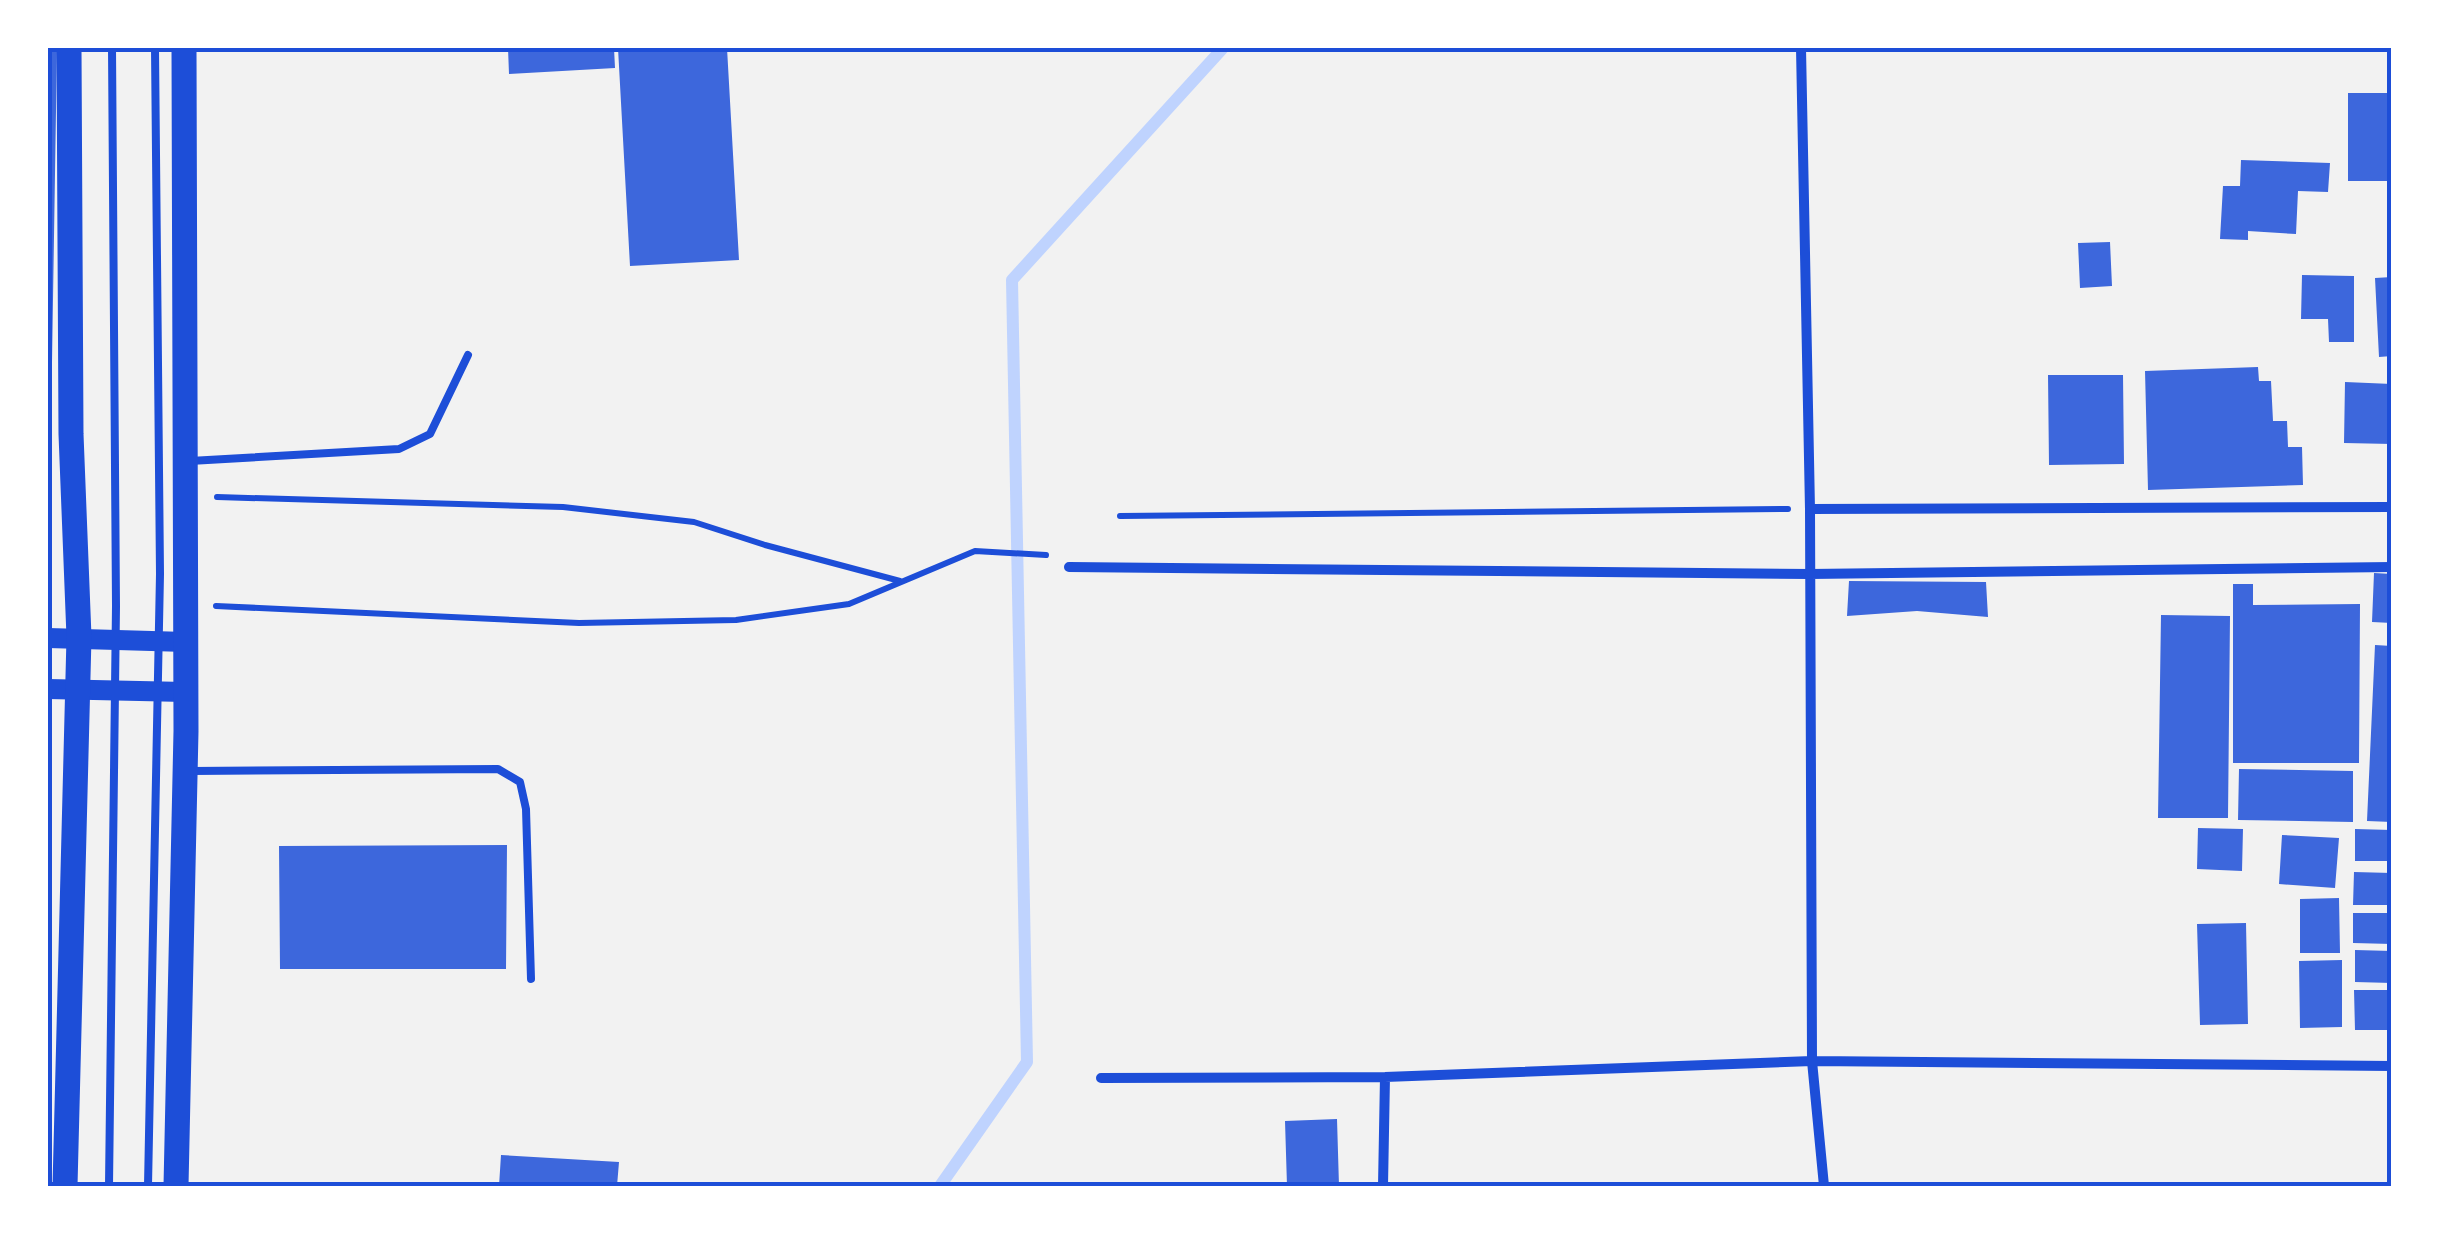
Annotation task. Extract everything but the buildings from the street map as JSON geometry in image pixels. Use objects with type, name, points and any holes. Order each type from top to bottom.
[{"type":"main road","points":[[65,1186],[79,638],[71,434],[68,48]]},
{"type":"main road","points":[[176,1186],[186,642],[184,48]]},
{"type":"main road","points":[[48,638],[186,642]]},
{"type":"main road","points":[[48,689],[185,692]]},
{"type":"street","points":[[1801,48],[1810,509],[1812,1061],[1824,1186]]},
{"type":"street","points":[[1810,509],[2392,507]]},
{"type":"street","points":[[1069,567],[1810,574],[2392,566]]},
{"type":"street","points":[[1101,1078],[1385,1077],[1812,1061],[2392,1066]]},
{"type":"street","points":[[1384,1186],[1385,1077]]},
{"type":"lane","points":[[109,1186],[116,640],[112,48]]},
{"type":"lane","points":[[148,1186],[158,641],[156,48]]},
{"type":"lane","points":[[185,461],[399,449],[415,444],[430,434],[468,354]]},
{"type":"lane","points":[[184,771],[498,769],[520,782],[526,809],[531,979]]},
{"type":"path","points":[[185,496],[563,507],[694,522],[901,582]]},
{"type":"path","points":[[1120,516],[1810,509]]},
{"type":"path","points":[[186,604],[579,624],[736,620],[849,604],[975,551],[1034,552]]},
{"type":"waterway","points":[[940,1186],[1027,1062],[1012,280],[1223,48]]}]
